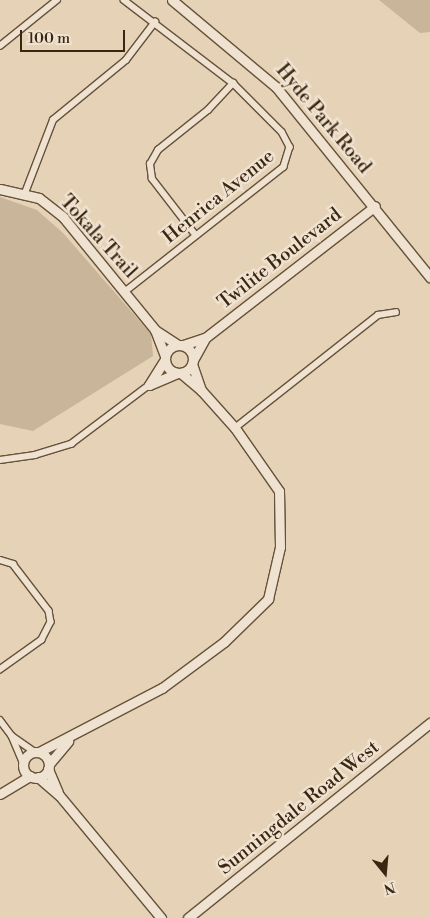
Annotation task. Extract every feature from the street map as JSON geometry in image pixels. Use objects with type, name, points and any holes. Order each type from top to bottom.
[{"type":"street","points":[[0,46],[57,0]]},
{"type":"street","name":"Henrica Avenue","points":[[124,0],[233,83],[282,132],[290,154],[284,167],[125,292]]},
{"type":"street","name":"Hyde Park Road","points":[[172,0],[266,76],[375,206],[430,277]]},
{"type":"street","points":[[25,193],[53,120],[126,60],[155,22]]},
{"type":"street","points":[[196,236],[152,179],[150,164],[158,150],[208,110],[233,83]]},
{"type":"street","name":"Tokala Trail","points":[[0,189],[25,193],[39,198],[63,217],[155,330],[165,358]]},
{"type":"street","name":"Twilite Boulevard","points":[[181,345],[205,338],[375,206]]},
{"type":"street","points":[[235,428],[378,315],[396,312]]},
{"type":"street","name":"Tokala Trail","points":[[155,330],[181,345]]},
{"type":"street","name":"Twilite Boulevard","points":[[192,362],[205,338]]},
{"type":"street","points":[[149,385],[170,348],[181,345],[190,351],[201,390]]},
{"type":"street","points":[[10,787],[28,755],[70,739],[162,688],[224,642],[268,599],[280,547],[279,492],[235,428],[201,390],[179,373],[168,369],[165,358]]},
{"type":"street","points":[[0,460],[35,456],[71,444],[149,385],[179,373],[192,362]]},
{"type":"street","points":[[0,560],[13,564],[49,612],[51,622],[42,640],[0,670]]},
{"type":"street","points":[[0,720],[12,736],[23,765],[34,777],[59,795],[161,918]]},
{"type":"street","name":"Sunningdale Road West","points":[[188,918],[430,723]]},
{"type":"street","points":[[12,736],[46,757],[59,795]]},
{"type":"street","points":[[0,794],[10,787],[34,777],[48,767],[70,739]]},
{"type":"shaded area","points":[[379,0],[430,0],[430,32],[420,33]]},
{"type":"shaded area","points":[[0,197],[37,210],[63,233],[151,334],[153,356],[33,431],[0,424]]}]
